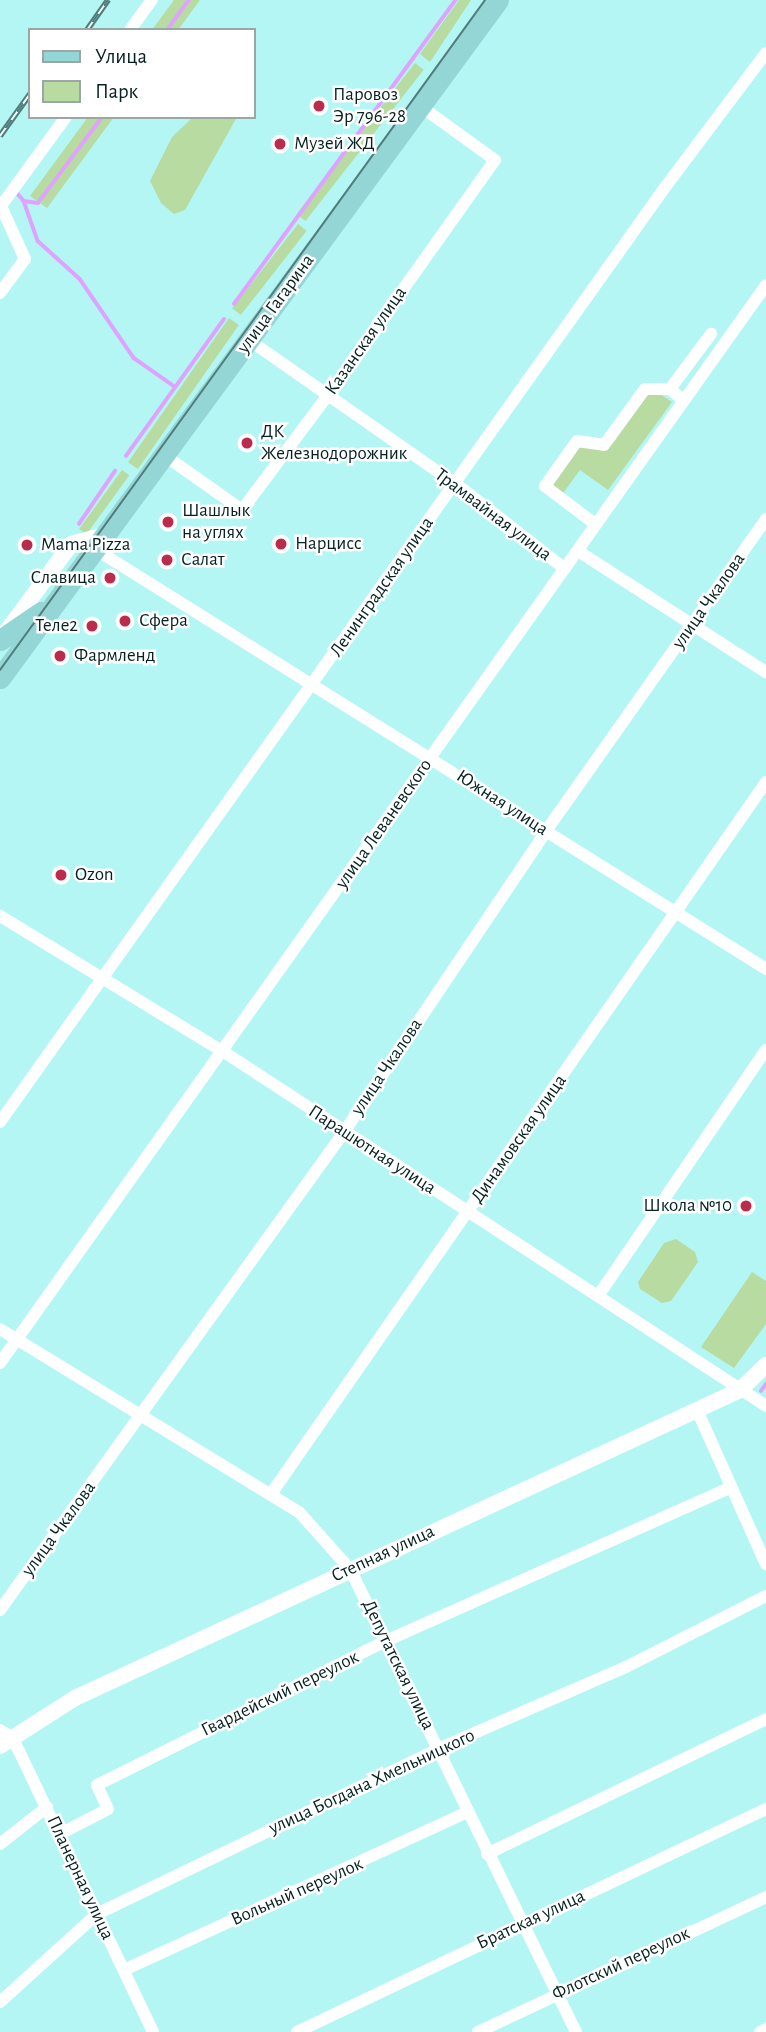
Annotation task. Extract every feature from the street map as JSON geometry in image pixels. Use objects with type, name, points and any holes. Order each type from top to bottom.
[{"type":"main road","name":"улица Гагарина","points":[[0,678],[498,0]]},
{"type":"main road","name":"улица Гагарина","points":[[0,640],[52,607]]},
{"type":"street","points":[[131,28],[152,0]]},
{"type":"street","name":"Ленинградская улица","points":[[0,1122],[766,53]]},
{"type":"street","name":"Казанская улица","points":[[164,455],[242,510],[328,395],[495,160],[421,106]]},
{"type":"street","points":[[0,293],[24,259],[1,206],[65,119]]},
{"type":"street","name":"улица Леваневского","points":[[0,1363],[766,285]]},
{"type":"street","points":[[670,390],[711,334]]},
{"type":"street","name":"Трамвайная улица","points":[[249,340],[455,484],[565,569]]},
{"type":"street","points":[[595,524],[545,485],[577,440],[604,444],[645,388],[670,390],[683,400]]},
{"type":"street","name":"улица Чкалова","points":[[0,1610],[344,1132],[546,831],[766,519]]},
{"type":"street","points":[[0,640],[71,544],[100,542]]},
{"type":"street","name":"Южная улица","points":[[100,542],[313,683],[674,914],[766,969]]},
{"type":"street","name":"Трамвайная улица","points":[[578,551],[766,672]]},
{"type":"street","name":"Динамовская улица","points":[[271,1494],[766,782]]},
{"type":"street","name":"Парашютная улица","points":[[0,916],[223,1052],[766,1406]]},
{"type":"street","points":[[598,1296],[766,1050]]},
{"type":"street","name":"Депутатская улица","points":[[0,1329],[299,1512],[350,1569],[388,1640],[520,1924],[576,2032]]},
{"type":"street","name":"Степная улица","points":[[4,1738],[75,1698],[740,1390],[766,1365]]},
{"type":"street","points":[[697,1410],[729,1488],[766,1564]]},
{"type":"street","name":"Гвардейский переулок","points":[[60,1834],[107,1809],[97,1785],[388,1640],[729,1488]]},
{"type":"street","name":"улица Богдана Хмельницкого","points":[[0,2002],[97,1914],[438,1749],[626,1667],[766,1596]]},
{"type":"street","points":[[487,1854],[766,1719]]},
{"type":"street","name":"Планерная улица","points":[[4,1738],[47,1807],[124,1970],[149,2030]]},
{"type":"street","points":[[0,1843],[47,1807]]},
{"type":"street","name":"Братская улица","points":[[297,2032],[766,1809]]},
{"type":"street","name":"Вольный переулок","points":[[124,1970],[468,1812]]},
{"type":"street","name":"Флотский переулок","points":[[478,2032],[766,1897]]},
{"type":"street","points":[[760,2032],[766,2029]]},
{"type":"green space","points":[[174,0],[200,0],[179,28],[153,28]]},
{"type":"green space","points":[[459,0],[471,0],[430,62],[420,54]]},
{"type":"green space","points":[[415,63],[424,70],[305,221],[297,214]]},
{"type":"green space","points":[[87,119],[113,119],[47,208],[30,196]]},
{"type":"green space","points":[[191,119],[236,119],[185,210],[174,214],[161,203],[150,181],[172,137]]},
{"type":"green space","points":[[298,224],[307,231],[241,315],[232,308]]},
{"type":"green space","points":[[229,318],[239,325],[138,469],[128,462]]},
{"type":"green space","points":[[646,393],[660,394],[672,402],[608,490],[580,470],[561,496],[550,487],[581,444],[614,442]]},
{"type":"green space","points":[[122,470],[129,475],[86,534],[79,529]]},
{"type":"green space","points":[[676,1239],[695,1252],[698,1262],[671,1301],[662,1303],[640,1289],[638,1282],[664,1243]]},
{"type":"green space","points":[[752,1272],[766,1281],[766,1324],[734,1368],[701,1347]]},
{"type":"waterway","points":[[168,28],[189,0]]},
{"type":"waterway","points":[[234,304],[456,0]]},
{"type":"waterway","points":[[18,194],[24,201],[38,203],[101,119]]},
{"type":"waterway","points":[[24,201],[38,241],[80,279],[134,358],[174,386]]},
{"type":"waterway","points":[[126,456],[224,319]]},
{"type":"waterway","points":[[79,524],[115,471]]},
{"type":"waterway","points":[[761,1391],[766,1384]]},
{"type":"tram line","points":[[0,670],[485,0]]},
{"type":"railway","points":[[88,28],[108,0]]},
{"type":"railway","points":[[0,136],[28,97]]},
{"type":"place","name":"Паровоз Эр 796-28","points":[[319,106]]},
{"type":"place","name":"Музей ЖД","points":[[280,144]]},
{"type":"place","name":"ДК Железнодорожник","points":[[247,443]]},
{"type":"place","name":"Шашлык на углях","points":[[168,522]]},
{"type":"place","name":"Нарцисс","points":[[281,544]]},
{"type":"place","name":"Mama Pizza","points":[[27,545]]},
{"type":"place","name":"Салат","points":[[167,560]]},
{"type":"place","name":"Славица","points":[[110,578]]},
{"type":"place","name":"Сфера","points":[[125,621]]},
{"type":"place","name":"Теле2","points":[[92,626]]},
{"type":"place","name":"Фармленд","points":[[60,656]]},
{"type":"place","name":"Ozon","points":[[61,875]]},
{"type":"place","name":"Школа №10","points":[[746,1206]]}]
